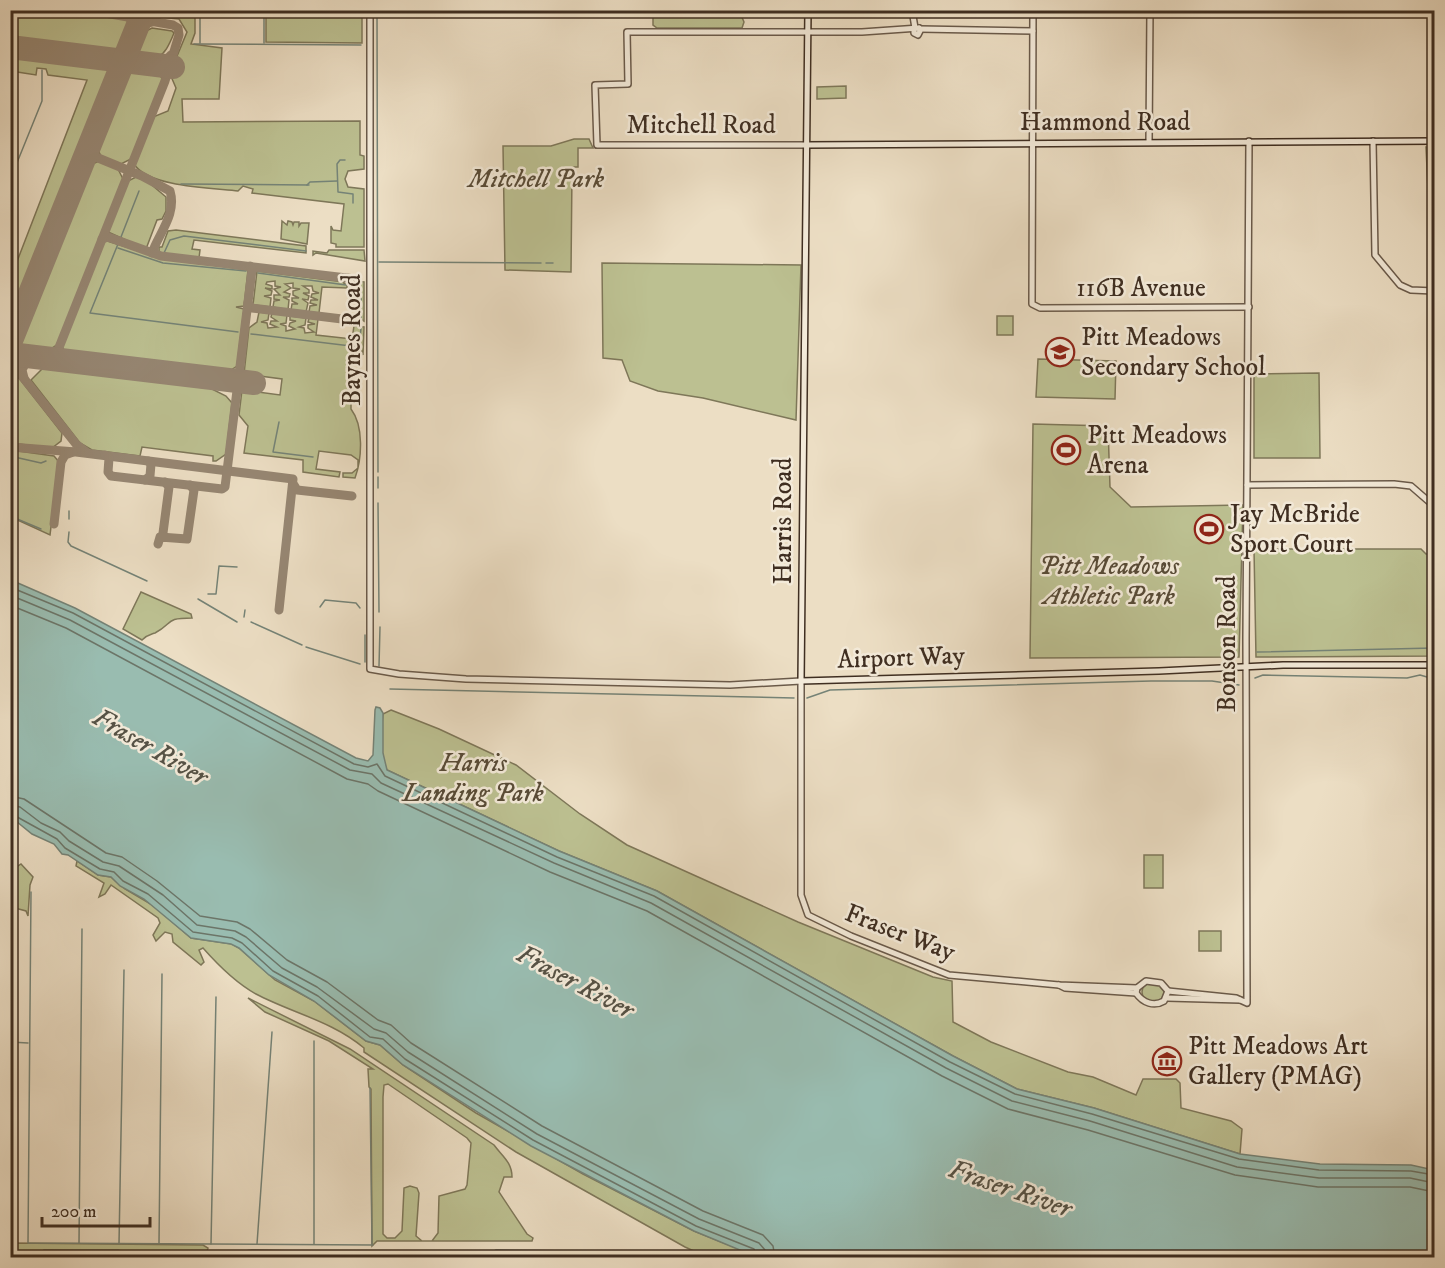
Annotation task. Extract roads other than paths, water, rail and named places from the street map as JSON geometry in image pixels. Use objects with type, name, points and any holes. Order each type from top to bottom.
[{"type":"street","name":"Baynes Road","points":[[370,10],[370,669]]},
{"type":"street","name":"Harris Road","points":[[804,910],[801,853],[801,681],[806,10]]},
{"type":"street","points":[[914,10],[917,30]]},
{"type":"street","points":[[1033,10],[1033,142]]},
{"type":"street","points":[[1149,142],[1150,10]]},
{"type":"street","points":[[806,32],[1033,31]]},
{"type":"street","name":"Mitchell Road","points":[[806,32],[627,32],[627,84],[595,85],[597,145],[806,145]]},
{"type":"street","points":[[806,133],[825,144]]},
{"type":"street","name":"Hammond Road","points":[[806,145],[1434,140]]},
{"type":"street","name":"Bonson Road","points":[[1240,1000],[1247,1003],[1249,141]]},
{"type":"street","points":[[1373,141],[1375,255],[1400,285],[1411,290],[1434,291]]},
{"type":"street","name":"116B Avenue","points":[[1033,142],[1030,300],[1034,307],[1249,307]]},
{"type":"street","points":[[1247,485],[1394,484],[1411,486],[1434,506]]},
{"type":"street","name":"Airport Way","points":[[370,669],[409,675],[466,679],[730,685],[1246,667],[1434,665]]},
{"type":"street","name":"Fraser Way","points":[[804,910],[812,918],[826,925],[943,974],[1059,985],[1065,988],[1137,991]]},
{"type":"street","points":[[1152,981],[1161,983],[1168,990],[1240,1000],[1167,998],[1159,1004],[1149,1004],[1141,1000],[1137,991],[1143,982],[1152,981]]},
{"type":"street","points":[[1167,998],[1168,990]]},
{"type":"water","name":"Fraser River","points":[[11,580],[75,608],[356,758],[368,761],[373,755],[375,710],[376,707],[380,708],[383,713],[383,753],[387,770],[559,851],[657,891],[953,1056],[1017,1089],[1094,1108],[1240,1154],[1320,1164],[1411,1165],[1434,1170],[1434,1257],[759,1258],[694,1231],[531,1146],[403,1065],[380,1045],[366,1041],[314,1001],[269,975],[239,948],[231,944],[191,938],[144,899],[120,886],[111,877],[98,875],[68,855],[62,854],[54,844],[32,834],[11,817]]},
{"type":"water","points":[[44,1250],[118,1250],[125,1252],[126,1256],[41,1257]]},
{"type":"water","points":[[496,1250],[581,1251],[586,1257],[490,1257]]},
{"type":"water","points":[[143,1251],[217,1251],[226,1253],[227,1257],[139,1257]]},
{"type":"water","points":[[297,1251],[298,1257],[236,1257],[238,1252]]},
{"type":"water","points":[[368,1251],[371,1257],[310,1257],[312,1252]]},
{"type":"water","points":[[475,1251],[478,1252],[478,1257],[378,1257],[381,1252]]},
{"type":"waterway","points":[[200,10],[200,43]]},
{"type":"waterway","points":[[264,10],[264,43]]},
{"type":"waterway","points":[[377,10],[378,472]]},
{"type":"waterway","points":[[194,44],[361,45]]},
{"type":"waterway","points":[[10,180],[42,101],[42,70]]},
{"type":"waterway","points":[[345,160],[340,160],[337,164],[338,192],[353,194],[353,203]]},
{"type":"waterway","points":[[307,185],[310,182],[337,181]]},
{"type":"waterway","points":[[181,184],[309,185]]},
{"type":"waterway","points":[[121,237],[139,191]]},
{"type":"waterway","points":[[164,253],[170,240],[184,236],[306,251]]},
{"type":"waterway","points":[[118,244],[90,313],[238,332]]},
{"type":"waterway","points":[[118,248],[163,263],[246,271]]},
{"type":"waterway","points":[[379,262],[541,263]]},
{"type":"waterway","points":[[546,263],[553,263]]},
{"type":"waterway","points":[[258,273],[346,285]]},
{"type":"waterway","points":[[354,286],[361,290],[361,319]]},
{"type":"waterway","points":[[251,334],[359,347],[361,328]]},
{"type":"waterway","points":[[279,422],[273,452],[313,457]]},
{"type":"waterway","points":[[10,456],[41,463],[46,461]]},
{"type":"waterway","points":[[378,477],[378,488]]},
{"type":"waterway","points":[[378,503],[379,612]]},
{"type":"waterway","points":[[69,511],[69,519]]},
{"type":"waterway","points":[[10,516],[41,529]]},
{"type":"waterway","points":[[69,532],[68,542],[71,546],[147,581]]},
{"type":"waterway","points":[[208,594],[216,594],[219,566],[237,567]]},
{"type":"waterway","points":[[198,599],[237,622]]},
{"type":"waterway","points":[[320,607],[325,600],[356,603],[360,608]]},
{"type":"waterway","points":[[244,617],[245,610]]},
{"type":"waterway","points":[[251,622],[302,645]]},
{"type":"waterway","points":[[379,666],[380,627]]},
{"type":"waterway","points":[[365,635],[365,662]]},
{"type":"waterway","points":[[306,647],[360,664]]},
{"type":"waterway","points":[[1257,652],[1434,648]]},
{"type":"waterway","points":[[1255,678],[1263,675],[1407,678],[1420,675],[1434,679]]},
{"type":"waterway","points":[[807,698],[830,690],[1151,681],[1212,681],[1239,685]]},
{"type":"waterway","points":[[390,689],[794,698]]},
{"type":"waterway","points":[[31,892],[28,1243],[373,1245]]},
{"type":"waterway","points":[[79,1243],[82,929]]},
{"type":"waterway","points":[[119,1244],[124,970]]},
{"type":"waterway","points":[[159,1243],[162,974]]},
{"type":"waterway","points":[[211,1244],[216,997]]},
{"type":"waterway","points":[[257,1244],[272,1032]]},
{"type":"waterway","points":[[314,1041],[314,1244]]},
{"type":"waterway","points":[[10,1042],[28,1043]]},
{"type":"waterway","points":[[370,1088],[372,1244]]},
{"type":"place","name":"Pitt Meadows Secondary School","points":[[1060,352]]},
{"type":"place","name":"Pitt Meadows Arena","points":[[1066,450]]},
{"type":"place","name":"Jay McBride Sport Court","points":[[1209,529]]},
{"type":"place","name":"Pitt Meadows Art Gallery (PMAG)","points":[[1167,1061]]},
{"type":"park label","name":"Mitchell Park","points":[[536,179]]},
{"type":"park label","name":"Pitt Meadows Athletic Park","points":[[1109,581]]},
{"type":"park label","name":"Harris Landing Park","points":[[473,778]]}]
